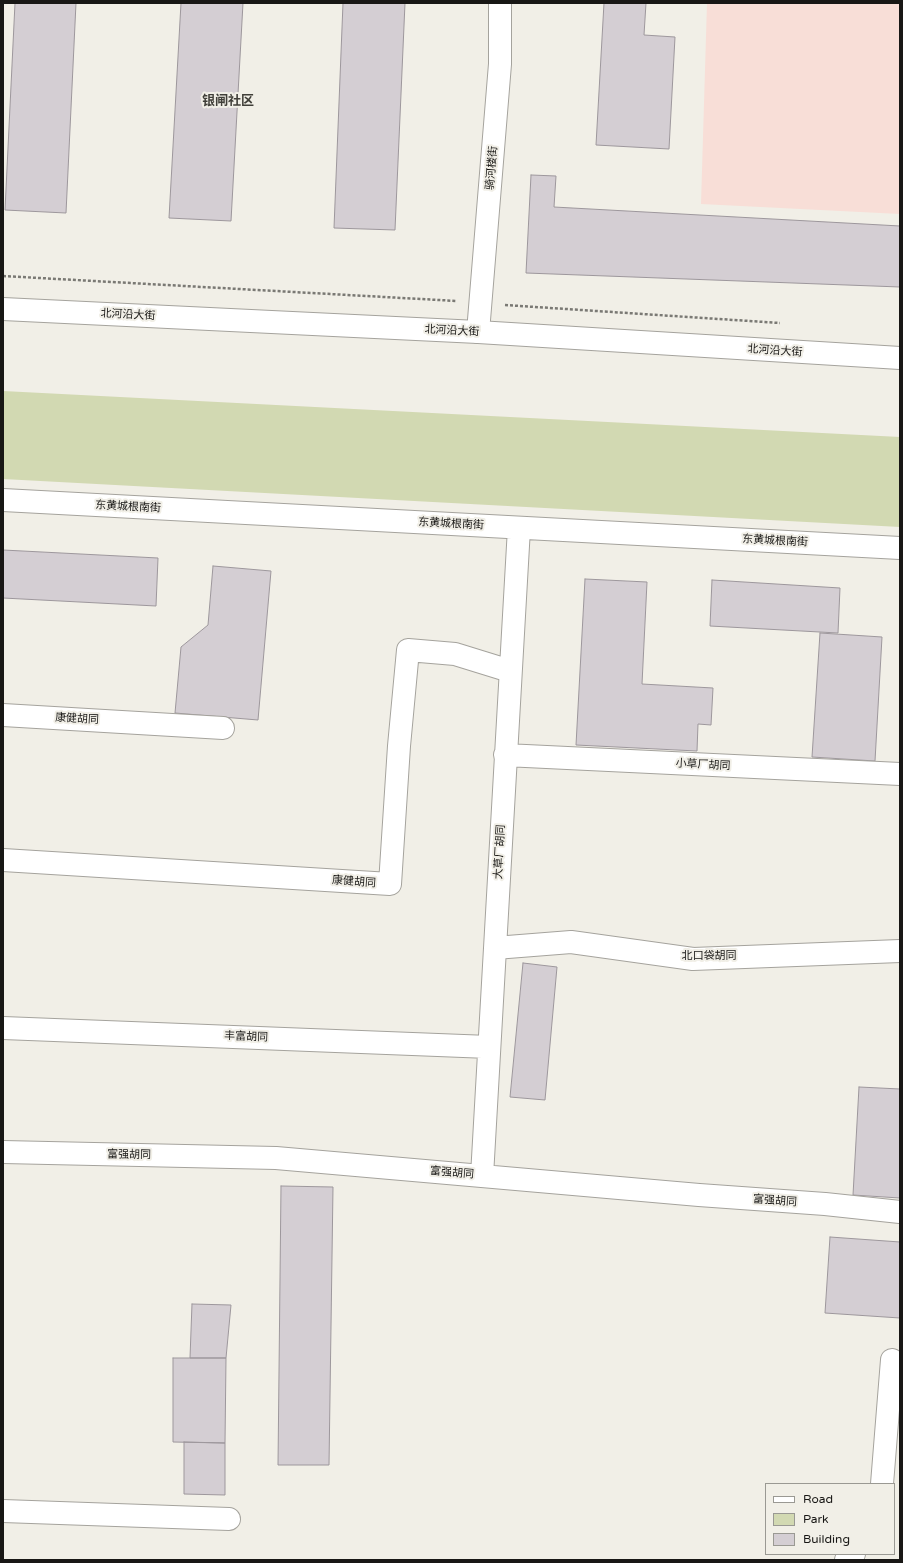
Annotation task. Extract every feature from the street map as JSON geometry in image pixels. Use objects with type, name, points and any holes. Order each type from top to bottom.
[{"type":"street","name":"骑河楼街","points":[[478,332],[500,64],[500,3]]},
{"type":"street","name":"北河沿大街","points":[[3,309],[478,332],[900,358]]},
{"type":"street","name":"东黄城根南街","points":[[3,500],[900,548]]},
{"type":"street","name":"大草厂胡同","points":[[482,1176],[519,528]]},
{"type":"street","name":"康健胡同","points":[[3,860],[390,884],[399,746],[408,650],[455,654],[510,671]]},
{"type":"street","name":"康健胡同","points":[[3,715],[223,728]]},
{"type":"street","name":"小草厂胡同","points":[[505,756],[900,774]]},
{"type":"street","name":"北口袋胡同","points":[[495,948],[571,942],[693,958],[900,950]]},
{"type":"street","name":"丰富胡同","points":[[3,1028],[489,1046]]},
{"type":"street","name":"富强胡同","points":[[3,1152],[276,1158],[699,1195],[825,1204],[900,1212]]},
{"type":"street","points":[[888,1478],[892,1360]]},
{"type":"street","points":[[3,1511],[229,1520]]},
{"type":"path","points":[[3,276],[480,302],[523,307],[782,323]]},
{"type":"shaded area","points":[[707,3],[900,3],[900,214],[701,204]]},
{"type":"green space","points":[[3,391],[900,437],[900,527],[3,479]]},
{"type":"building","points":[[15,3],[76,3],[66,213],[5,210]]},
{"type":"building","points":[[181,3],[243,3],[231,221],[169,218]]},
{"type":"building","points":[[343,3],[405,3],[395,230],[334,228]]},
{"type":"building","points":[[604,3],[646,3],[644,35],[675,37],[669,149],[596,145]]},
{"type":"building","points":[[531,175],[556,176],[554,207],[900,226],[900,287],[526,273]]},
{"type":"building","points":[[3,550],[158,558],[156,606],[3,598]]},
{"type":"building","points":[[213,566],[271,571],[258,720],[175,713],[181,647],[208,625]]},
{"type":"building","points":[[585,579],[647,582],[642,684],[713,688],[711,725],[698,724],[697,751],[576,745]]},
{"type":"building","points":[[712,580],[840,588],[838,633],[710,626]]},
{"type":"building","points":[[820,633],[882,637],[875,761],[812,757]]},
{"type":"building","points":[[523,963],[557,967],[545,1100],[510,1097]]},
{"type":"building","points":[[859,1087],[900,1089],[900,1198],[853,1195]]},
{"type":"building","points":[[281,1186],[333,1187],[329,1465],[278,1465]]},
{"type":"building","points":[[830,1237],[900,1242],[900,1318],[825,1313]]},
{"type":"building","points":[[192,1304],[231,1305],[226,1358],[190,1358]]},
{"type":"building","points":[[173,1358],[226,1358],[225,1443],[173,1442]]},
{"type":"building","points":[[184,1442],[225,1443],[225,1495],[184,1494]]},
{"type":"district","name":"银闸社区","points":[[228,102]]}]
